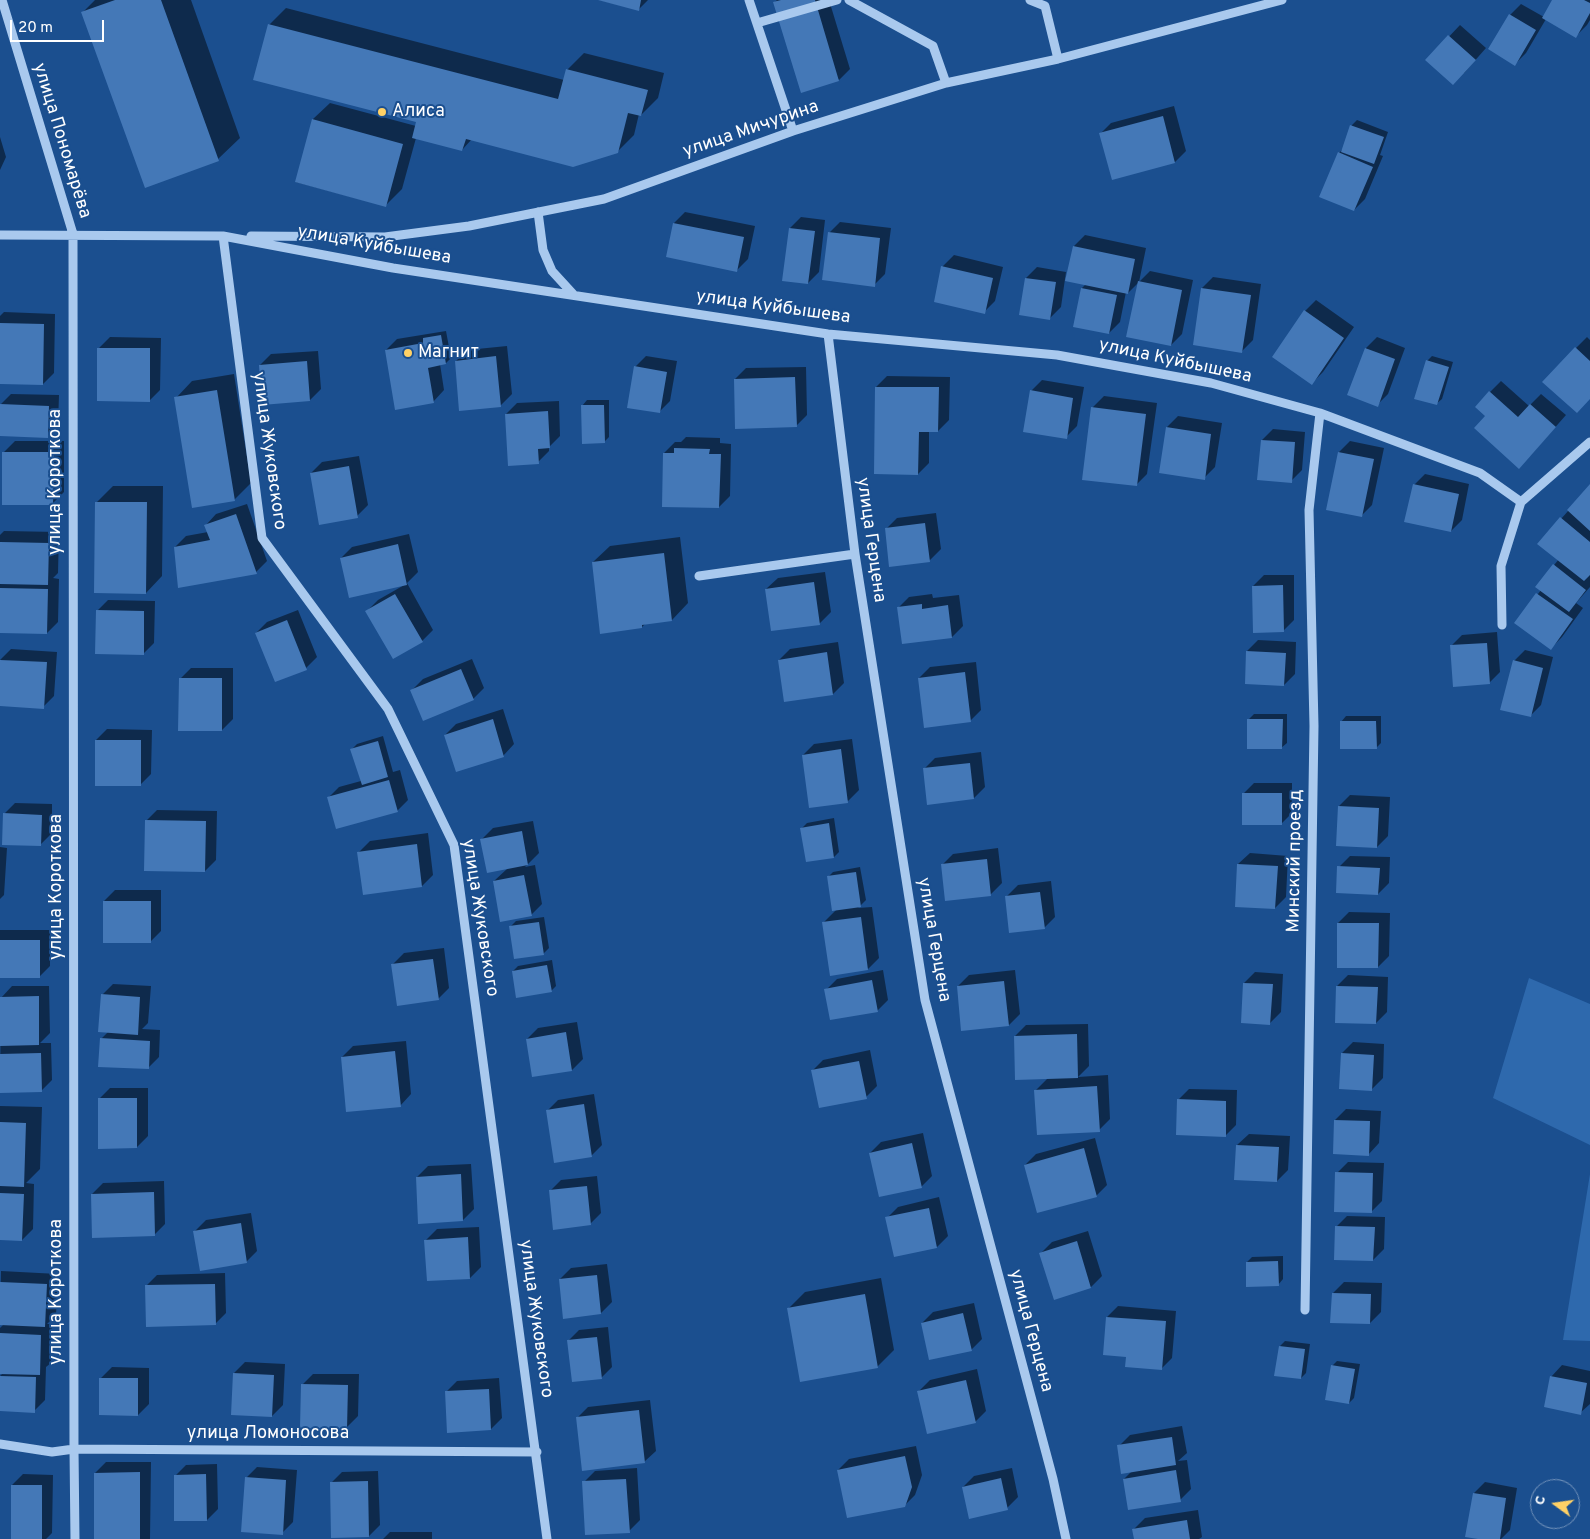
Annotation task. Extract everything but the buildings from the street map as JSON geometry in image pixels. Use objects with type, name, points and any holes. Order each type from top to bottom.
[{"type":"street","name":"улица Пономарёва","points":[[2,0],[73,234]]},
{"type":"street","points":[[749,0],[793,131]]},
{"type":"street","points":[[757,23],[837,0]]},
{"type":"street","points":[[849,0],[933,46],[946,83]]},
{"type":"street","points":[[1030,0],[1045,6],[1058,59]]},
{"type":"street","name":"улица Мичурина","points":[[223,236],[385,237],[469,226],[604,199],[793,131],[946,83],[1058,59],[1282,0]]},
{"type":"street","points":[[538,212],[543,250],[552,271],[574,295]]},
{"type":"street","name":"улица Куйбышева","points":[[0,236],[73,234],[223,236],[393,268],[828,334],[1057,355],[1211,383],[1320,413],[1480,473],[1521,502]]},
{"type":"street","name":"улица Короткова","points":[[73,234],[75,1539]]},
{"type":"street","name":"улица Жуковского","points":[[223,236],[262,538],[388,710],[454,845],[537,1452],[547,1539]]},
{"type":"street","name":"улица Герцена","points":[[828,334],[855,554],[925,1000],[1053,1479],[1066,1539]]},
{"type":"street","name":"Минский проезд","points":[[1305,1310],[1314,726],[1309,510],[1320,413]]},
{"type":"street","points":[[1502,624],[1501,566],[1521,502],[1590,442]]},
{"type":"street","points":[[699,576],[855,554]]},
{"type":"street","name":"улица Ломоносова","points":[[0,1444],[52,1452],[74,1448],[537,1452]]},
{"type":"shaded area","points":[[1529,978],[1590,1004],[1590,1145],[1493,1098]]},
{"type":"shaded area","points":[[1590,1174],[1590,1341],[1563,1340]]},
{"type":"place","name":"Алиса","points":[[382,112]]},
{"type":"place","name":"Магнит","points":[[408,353]]}]
